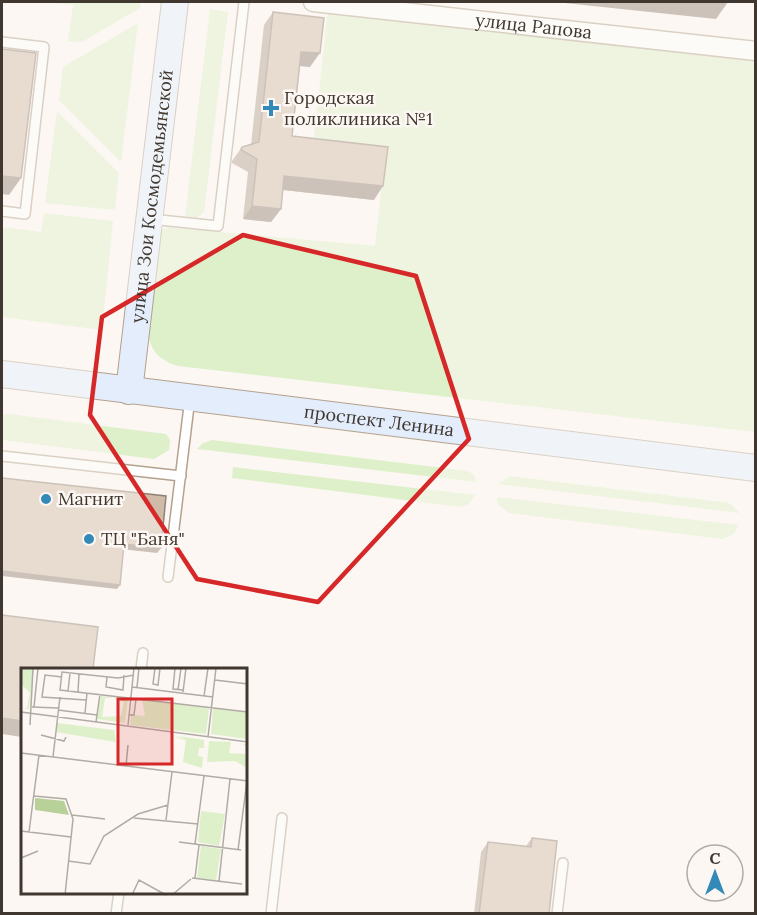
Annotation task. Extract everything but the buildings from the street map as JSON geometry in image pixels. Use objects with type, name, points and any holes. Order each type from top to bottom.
[{"type":"main road","name":"улица Зои Космодемьянской","points":[[129,391],[175,2]]},
{"type":"main road","name":"проспект Ленина","points":[[2,374],[756,468]]},
{"type":"street","name":"улица Рапова","points":[[313,2],[756,51]]},
{"type":"lane","points":[[150,219],[218,226],[244,2]]},
{"type":"lane","points":[[2,42],[44,47],[25,214],[2,212]]},
{"type":"lane","points":[[168,577],[189,398]]},
{"type":"lane","points":[[2,456],[181,476]]},
{"type":"lane","points":[[141,668],[143,653]]},
{"type":"lane","points":[[271,914],[282,818]]},
{"type":"lane","points":[[557,914],[563,863]]},
{"type":"lane","points":[[116,914],[119,894]]},
{"type":"highlighted area","points":[[243,235],[416,276],[469,439],[318,602],[197,579],[90,415],[102,317]]},
{"type":"green space","points":[[41,2],[141,2],[140,8],[82,42],[68,41],[73,5]]},
{"type":"green space","points":[[210,9],[228,12],[204,212],[197,218],[185,217]]},
{"type":"green space","points":[[328,10],[755,59],[755,432],[178,366],[159,356],[149,338],[160,231],[167,227],[375,246],[385,153],[313,145]]},
{"type":"green space","points":[[138,23],[121,162],[59,100],[63,67]]},
{"type":"green space","points":[[57,111],[119,173],[115,210],[45,203]]},
{"type":"green space","points":[[44,213],[113,221],[102,330],[2,317],[2,227],[41,232]]},
{"type":"green space","points":[[2,415],[166,434],[170,440],[169,450],[154,459],[2,440]]},
{"type":"green space","points":[[212,440],[468,471],[474,475],[476,482],[197,449],[203,443]]},
{"type":"green space","points":[[233,467],[475,495],[469,504],[460,507],[232,478]]},
{"type":"green space","points":[[510,476],[729,503],[740,513],[498,484]]},
{"type":"green space","points":[[497,497],[739,525],[734,534],[722,539],[509,513],[498,504]]},
{"type":"place","name":"Городская поликлиника №1","points":[[271,108]]},
{"type":"place","name":"Магнит","points":[[46,499]]},
{"type":"place","name":"ТЦ \"Баня\"","points":[[89,539]]}]
